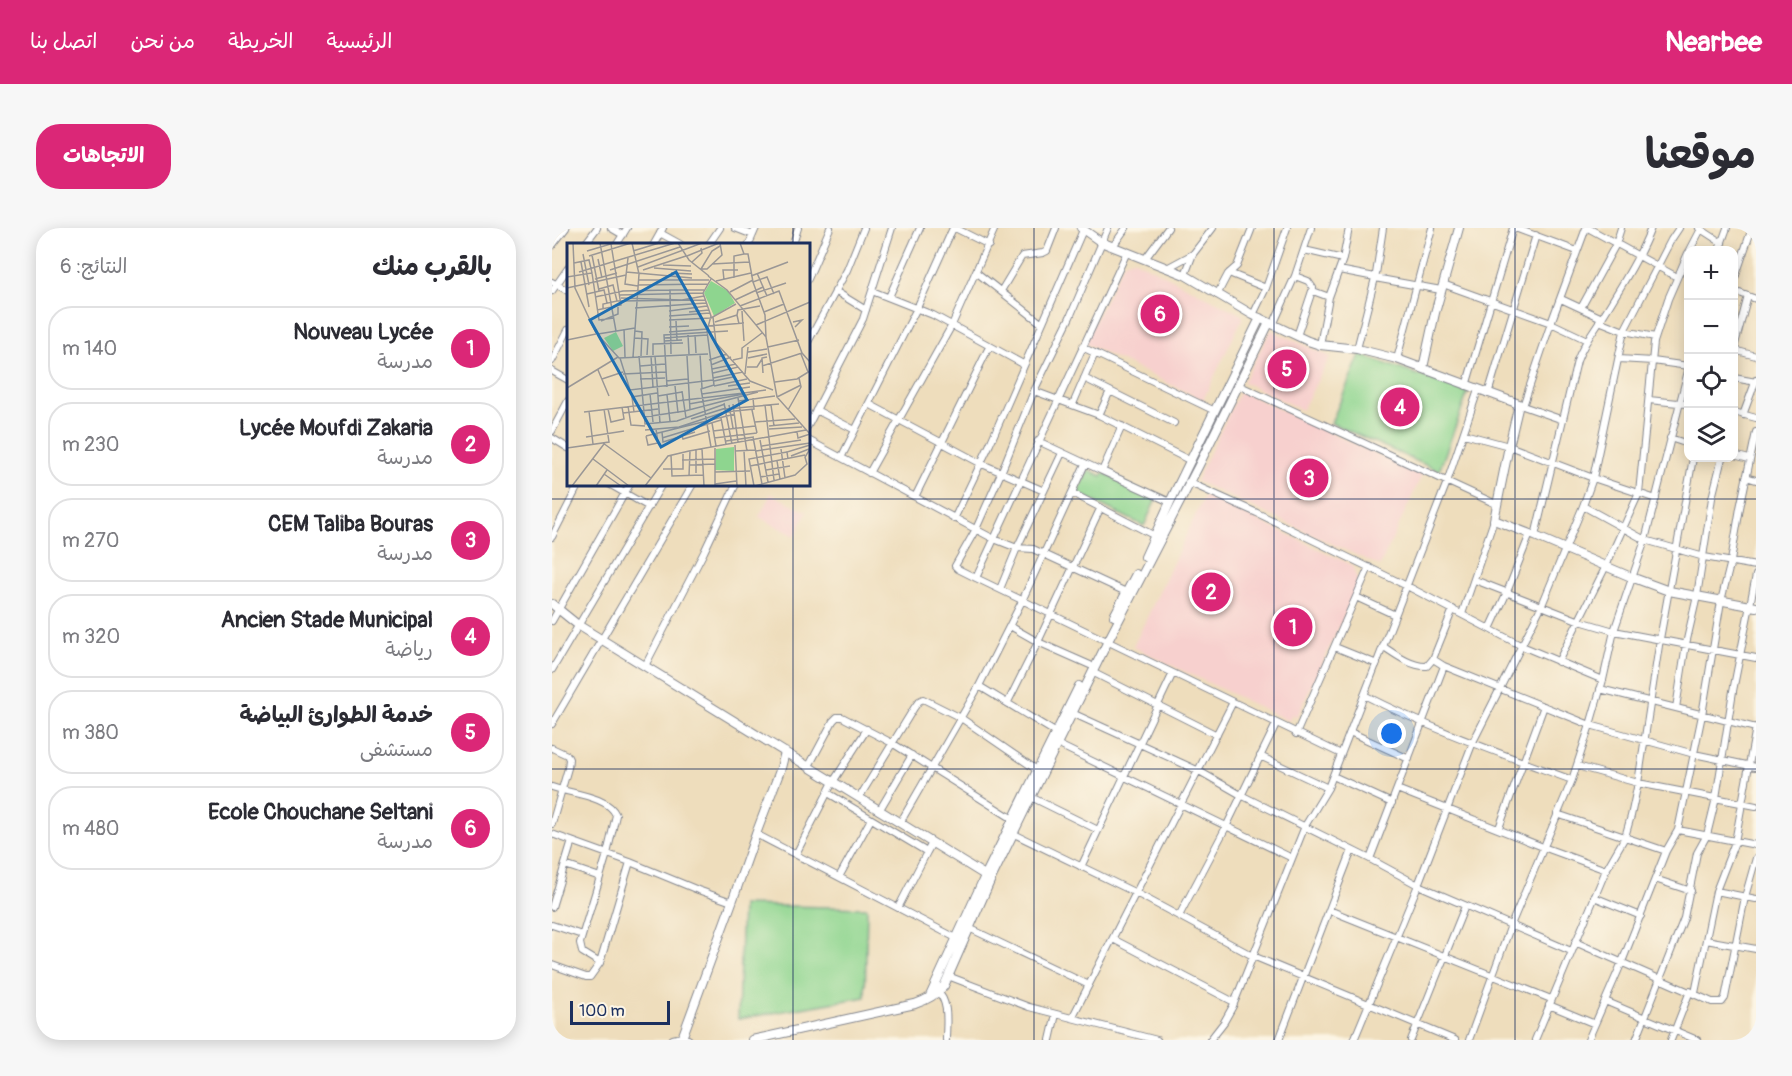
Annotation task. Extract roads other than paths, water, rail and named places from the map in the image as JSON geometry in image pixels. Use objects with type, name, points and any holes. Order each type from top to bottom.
[{"type":"street","points":[[552,246],[566,228]]},
{"type":"street","points":[[586,243],[597,228]]},
{"type":"street","points":[[611,228],[623,235]]},
{"type":"street","points":[[618,243],[627,228]]},
{"type":"street","points":[[710,243],[720,228]]},
{"type":"street","points":[[735,228],[753,235]]},
{"type":"street","points":[[749,243],[756,228]]},
{"type":"street","points":[[793,243],[798,228]]},
{"type":"street","points":[[810,274],[830,228]]},
{"type":"street","points":[[812,328],[847,270],[864,228]]},
{"type":"street","points":[[810,422],[866,310],[892,228]]},
{"type":"street","points":[[890,297],[920,228]]},
{"type":"street","points":[[842,456],[917,308],[954,228],[989,245]]},
{"type":"street","points":[[869,473],[952,325],[995,228]]},
{"type":"street","points":[[1001,291],[1022,256],[1047,251],[1056,228]]},
{"type":"street","points":[[1108,228],[1070,317],[1034,391],[976,529],[955,566],[1022,601],[1341,754]]},
{"type":"street","points":[[1113,246],[1126,228]]},
{"type":"street","points":[[1145,259],[1168,228]]},
{"type":"street","points":[[1185,275],[1193,254],[1213,228]]},
{"type":"street","points":[[1217,295],[1229,273],[1238,266],[1252,228]]},
{"type":"street","points":[[1105,640],[1170,502],[1186,482],[1191,461],[1257,317],[1287,228]]},
{"type":"street","points":[[752,1040],[915,1004],[928,999],[936,990],[956,938],[1010,832],[1031,797],[1105,640],[1271,324],[1294,276],[1311,228]]},
{"type":"street","points":[[1320,345],[1329,297],[1343,259],[1349,228]]},
{"type":"street","points":[[1357,349],[1375,277],[1383,228]]},
{"type":"street","points":[[1396,358],[1432,228]]},
{"type":"street","points":[[1423,368],[1459,228]]},
{"type":"street","points":[[1466,386],[1514,228],[1577,250]]},
{"type":"street","points":[[1462,614],[1494,520],[1509,446],[1521,405],[1587,228],[1677,277]]},
{"type":"street","points":[[1581,308],[1616,244],[1620,228]]},
{"type":"street","points":[[1490,629],[1533,535],[1577,361],[1587,340],[1638,257],[1651,228]]},
{"type":"street","points":[[1354,1040],[1418,885],[1473,742],[1542,605],[1583,506],[1593,478],[1624,331],[1656,267],[1679,228]]},
{"type":"street","points":[[1692,246],[1700,228],[1722,243]]},
{"type":"street","points":[[1721,246],[1727,228]]},
{"type":"street","points":[[1738,268],[1752,228],[1756,229]]},
{"type":"street","points":[[954,519],[1082,229],[1101,242],[1185,275],[1257,317],[1297,336],[1320,345],[1357,349],[1396,358],[1466,386],[1563,420]]},
{"type":"street","points":[[662,230],[679,243]]},
{"type":"street","points":[[1488,394],[1536,235]]},
{"type":"street","points":[[1304,250],[1343,259]]},
{"type":"street","points":[[976,578],[1127,252]]},
{"type":"street","points":[[1167,268],[1193,254]]},
{"type":"street","points":[[1558,662],[1580,621],[1639,493],[1655,338],[1684,262]]},
{"type":"street","points":[[554,286],[567,269]]},
{"type":"street","points":[[1339,270],[1416,285],[1442,287],[1551,323],[1587,340]]},
{"type":"street","points":[[976,272],[1041,323]]},
{"type":"street","points":[[1229,273],[1266,288]]},
{"type":"street","points":[[1294,276],[1313,286],[1297,336]]},
{"type":"street","points":[[835,291],[866,310]]},
{"type":"street","points":[[872,291],[917,308],[1023,364]]},
{"type":"street","points":[[1312,291],[1329,297]]},
{"type":"street","points":[[1738,292],[1756,299]]},
{"type":"street","points":[[1738,334],[1748,296]]},
{"type":"street","points":[[1561,299],[1624,331],[1655,338]]},
{"type":"street","points":[[552,361],[567,332]]},
{"type":"street","points":[[915,497],[989,346]]},
{"type":"street","points":[[1082,347],[1215,411]]},
{"type":"street","points":[[1738,350],[1756,356]]},
{"type":"street","points":[[1073,404],[1095,353]]},
{"type":"street","points":[[1619,359],[1653,361],[1684,368]]},
{"type":"street","points":[[552,371],[567,379]]},
{"type":"street","points":[[1084,378],[1174,423]]},
{"type":"street","points":[[1738,379],[1756,382],[1743,415]]},
{"type":"street","points":[[1238,385],[1496,504]]},
{"type":"street","points":[[1469,1040],[1511,926],[1577,766],[1603,680],[1614,631],[1645,540],[1684,387]]},
{"type":"street","points":[[1210,1040],[1224,1022],[1234,1002],[1305,826],[1333,776],[1447,482],[1478,390]]},
{"type":"street","points":[[1034,391],[1100,415],[1191,461]]},
{"type":"street","points":[[1100,415],[1110,391]]},
{"type":"street","points":[[1649,400],[1684,403]]},
{"type":"street","points":[[552,431],[567,402]]},
{"type":"street","points":[[869,404],[980,463],[1044,491]]},
{"type":"street","points":[[816,410],[855,430]]},
{"type":"street","points":[[1738,413],[1756,418]]},
{"type":"street","points":[[1102,471],[1122,426]]},
{"type":"street","points":[[1588,1040],[1666,851],[1678,830],[1756,432]]},
{"type":"street","points":[[1464,434],[1509,446],[1656,499]]},
{"type":"street","points":[[552,438],[567,447]]},
{"type":"street","points":[[1670,438],[1684,442]]},
{"type":"street","points":[[810,441],[994,539],[1017,548],[1028,548],[1074,566],[1126,592]]},
{"type":"street","points":[[1038,441],[1170,502]]},
{"type":"street","points":[[1000,589],[1062,453]]},
{"type":"street","points":[[1738,456],[1749,459]]},
{"type":"street","points":[[1534,1040],[1606,870],[1625,837],[1638,783],[1660,639],[1692,462]]},
{"type":"street","points":[[1676,708],[1686,644],[1704,557],[1712,498],[1721,462]]},
{"type":"street","points":[[887,829],[896,820],[932,768],[979,686],[1010,626],[1086,464]]},
{"type":"street","points":[[1746,477],[1756,480]]},
{"type":"street","points":[[1186,482],[1370,567],[1522,646],[1603,680]]},
{"type":"street","points":[[552,537],[578,486]]},
{"type":"street","points":[[613,486],[649,507]]},
{"type":"street","points":[[552,621],[555,607],[629,486]]},
{"type":"street","points":[[552,670],[661,486]]},
{"type":"street","points":[[552,724],[692,486]]},
{"type":"street","points":[[645,666],[735,486]]},
{"type":"street","points":[[1072,494],[1155,536]]},
{"type":"street","points":[[1583,506],[1645,540],[1704,557],[1756,566]]},
{"type":"street","points":[[1008,702],[1101,509]]},
{"type":"street","points":[[1494,520],[1669,591],[1753,607]]},
{"type":"street","points":[[1296,734],[1370,567]]},
{"type":"street","points":[[1636,1040],[1684,918],[1697,853],[1707,834],[1716,798],[1740,655],[1753,607],[1756,575]]},
{"type":"street","points":[[1474,580],[1580,621],[1614,631],[1756,658]]},
{"type":"street","points":[[1356,597],[1395,615]]},
{"type":"street","points":[[555,607],[578,625],[988,877]]},
{"type":"street","points":[[1384,647],[1404,659],[1427,666],[1433,659],[1453,609]]},
{"type":"street","points":[[1010,626],[1217,735]]},
{"type":"street","points":[[1335,647],[1377,664]]},
{"type":"street","points":[[1433,659],[1444,666],[1590,725],[1694,754],[1752,766]]},
{"type":"street","points":[[1370,859],[1444,666]]},
{"type":"street","points":[[1010,832],[1013,819],[1055,732],[1091,669]]},
{"type":"street","points":[[1081,867],[1173,673]]},
{"type":"street","points":[[979,686],[1055,732]]},
{"type":"street","points":[[1600,689],[1756,728],[1752,766],[1735,842],[1716,891],[1692,992],[1671,1040]]},
{"type":"street","points":[[1364,695],[1423,722],[1572,780]]},
{"type":"street","points":[[859,798],[918,701],[923,699],[961,718],[1037,770]]},
{"type":"street","points":[[1072,1018],[1233,702]]},
{"type":"street","points":[[1499,828],[1544,706]]},
{"type":"street","points":[[1072,713],[1199,771],[1241,795],[1418,885],[1571,951]]},
{"type":"street","points":[[809,766],[832,721],[837,717],[842,717],[892,743],[1013,819]]},
{"type":"street","points":[[1179,916],[1226,827],[1276,724]]},
{"type":"street","points":[[796,854],[833,782],[867,729]]},
{"type":"street","points":[[1350,732],[1408,759]]},
{"type":"street","points":[[1057,744],[1292,858]]},
{"type":"street","points":[[552,748],[567,755],[569,759],[552,824]]},
{"type":"street","points":[[681,1039],[785,752]]},
{"type":"street","points":[[879,811],[912,755]]},
{"type":"street","points":[[1260,756],[1328,788]]},
{"type":"street","points":[[1577,766],[1638,783],[1756,807]]},
{"type":"street","points":[[1333,776],[1392,803]]},
{"type":"street","points":[[552,787],[605,803],[615,812],[616,820],[608,854],[582,935],[580,950],[600,963]]},
{"type":"street","points":[[1397,789],[1606,870]]},
{"type":"street","points":[[828,794],[927,852]]},
{"type":"street","points":[[1031,797],[1098,830]]},
{"type":"street","points":[[1557,814],[1666,851]]},
{"type":"street","points":[[839,877],[871,819]]},
{"type":"street","points":[[1678,830],[1756,845]]},
{"type":"street","points":[[1010,832],[1136,893],[1253,956],[1455,1040]]},
{"type":"street","points":[[552,834],[732,902]]},
{"type":"street","points":[[756,834],[956,938]]},
{"type":"street","points":[[552,907],[572,841]]},
{"type":"street","points":[[898,908],[932,843]]},
{"type":"street","points":[[1279,1040],[1353,850]]},
{"type":"street","points":[[1575,942],[1712,1002],[1724,1001],[1745,897],[1756,858]]},
{"type":"street","points":[[552,965],[590,977],[600,963],[630,862]]},
{"type":"street","points":[[565,865],[600,878]]},
{"type":"street","points":[[936,990],[944,986],[988,877]]},
{"type":"street","points":[[1655,879],[1691,891]]},
{"type":"street","points":[[1716,891],[1756,898]]},
{"type":"street","points":[[1594,897],[1641,916]]},
{"type":"street","points":[[1411,1040],[1465,906]]},
{"type":"street","points":[[1329,910],[1492,976],[1595,1024]]},
{"type":"street","points":[[552,925],[582,935]]},
{"type":"street","points":[[969,928],[1089,985]]},
{"type":"street","points":[[1113,939],[1234,1002]]},
{"type":"street","points":[[1706,939],[1756,949]]},
{"type":"street","points":[[948,976],[1029,1007],[1157,1040]]},
{"type":"street","points":[[936,990],[942,995],[945,1006],[946,1040]]},
{"type":"street","points":[[1605,1001],[1697,1040]]},
{"type":"street","points":[[1050,1040],[1056,1014]]},
{"type":"place","name":"Ecole Chouchane Seltani","points":[[1160,314]]},
{"type":"place","name":"خدمة الطوارئ البياضة","points":[[1287,369]]},
{"type":"place","name":"Ancien Stade Municipal","points":[[1400,407]]},
{"type":"place","name":"CEM Taliba Bouras","points":[[1309,478]]},
{"type":"place","name":"Lycée Moufdi Zakaria","points":[[1211,592]]},
{"type":"place","name":"Nouveau Lycée","points":[[1293,627]]}]
